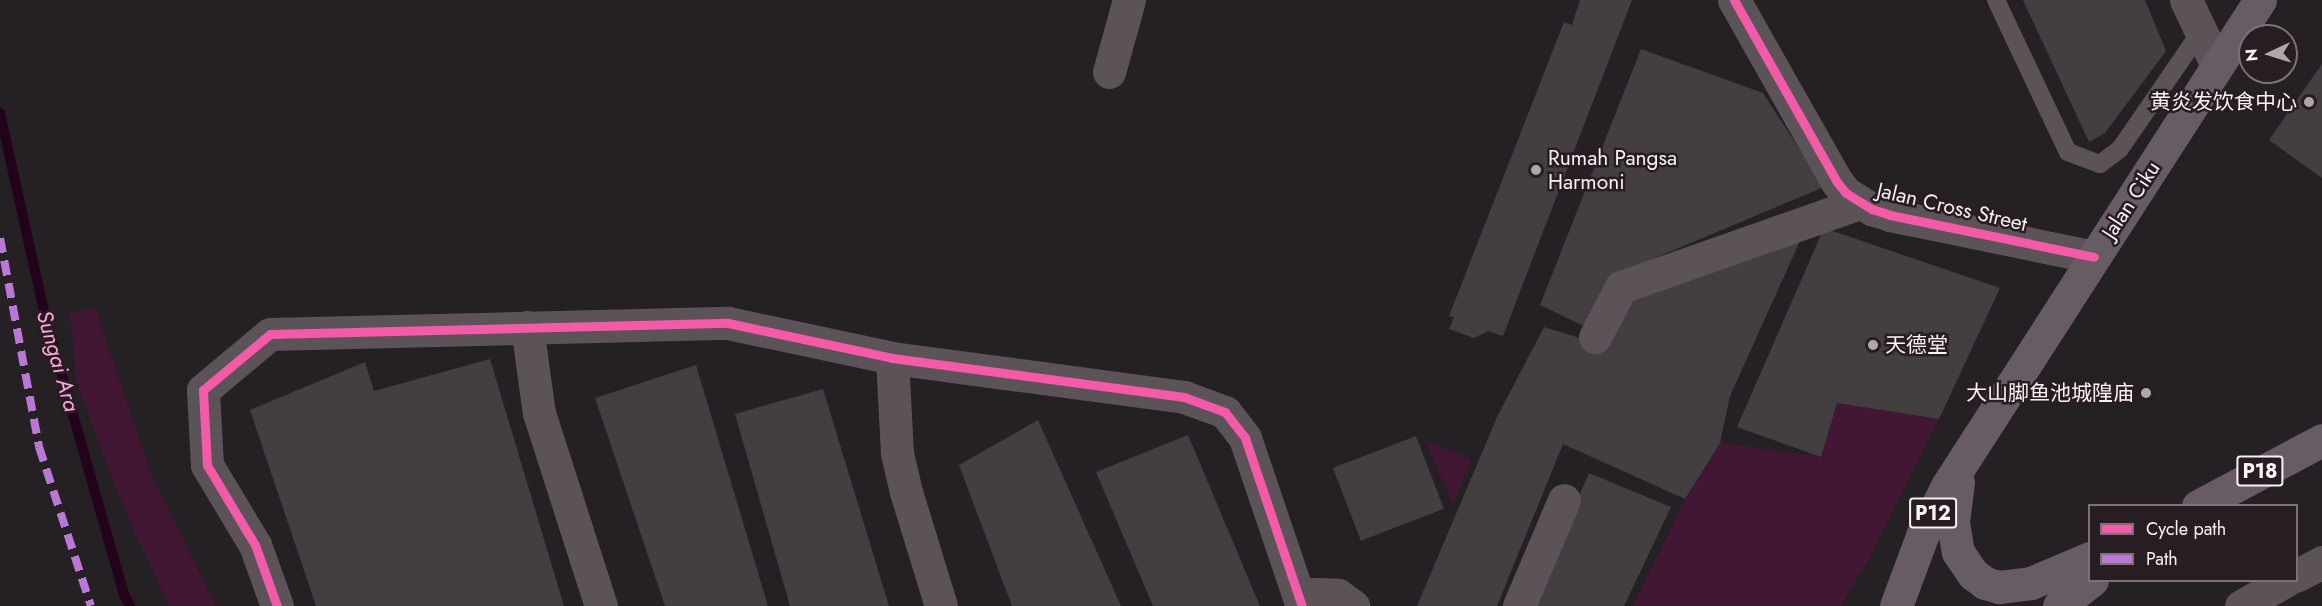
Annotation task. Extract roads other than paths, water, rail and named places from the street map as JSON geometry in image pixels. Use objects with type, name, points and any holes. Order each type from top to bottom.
[{"type":"main road","name":"Jalan Ciku","points":[[1963,460],[2260,0]]},
{"type":"main road","name":"P18","points":[[2202,504],[2322,440]]},
{"type":"main road","points":[[1963,460],[1953,522],[1958,552],[1973,574],[1986,583],[2014,587],[2048,578],[2088,559]]},
{"type":"main road","name":"P12","points":[[1896,606],[1922,536],[1963,460]]},
{"type":"main road","points":[[2059,606],[2089,582]]},
{"type":"street","points":[[1109,72],[1129,0]]},
{"type":"street","name":"Jalan Cross Street","points":[[1734,0],[1837,182],[1846,193],[1860,203],[1914,221],[2094,257]]},
{"type":"street","points":[[2186,0],[2217,66]]},
{"type":"street","points":[[1595,337],[1621,287],[1860,203]]},
{"type":"street","points":[[277,606],[255,545],[207,465],[203,390],[270,333],[728,322],[892,358],[1184,397],[1225,412],[1245,438],[1301,603],[1315,594],[1338,595],[1353,606]]},
{"type":"street","points":[[527,327],[539,413],[601,606]]},
{"type":"street","points":[[892,358],[897,453],[906,492],[941,606]]},
{"type":"street","points":[[1519,606],[1564,500]]},
{"type":"street","points":[[2298,575],[2322,562]]},
{"type":"street","points":[[2241,606],[2284,582]]},
{"type":"lane","points":[[1996,0],[2068,152],[2100,164],[2120,149],[2201,31]]},
{"type":"waterway","name":"Sungai Ara","points":[[0,113],[44,312],[124,595],[130,606]]},
{"type":"place","name":"黄炎发饮食中心","points":[[2309,102]]},
{"type":"place","name":"Rumah Pangsa Harmoni","points":[[1536,170]]},
{"type":"place","name":"天德堂","points":[[1873,345]]},
{"type":"place","name":"大山脚鱼池城隍庙","points":[[2146,393]]}]
